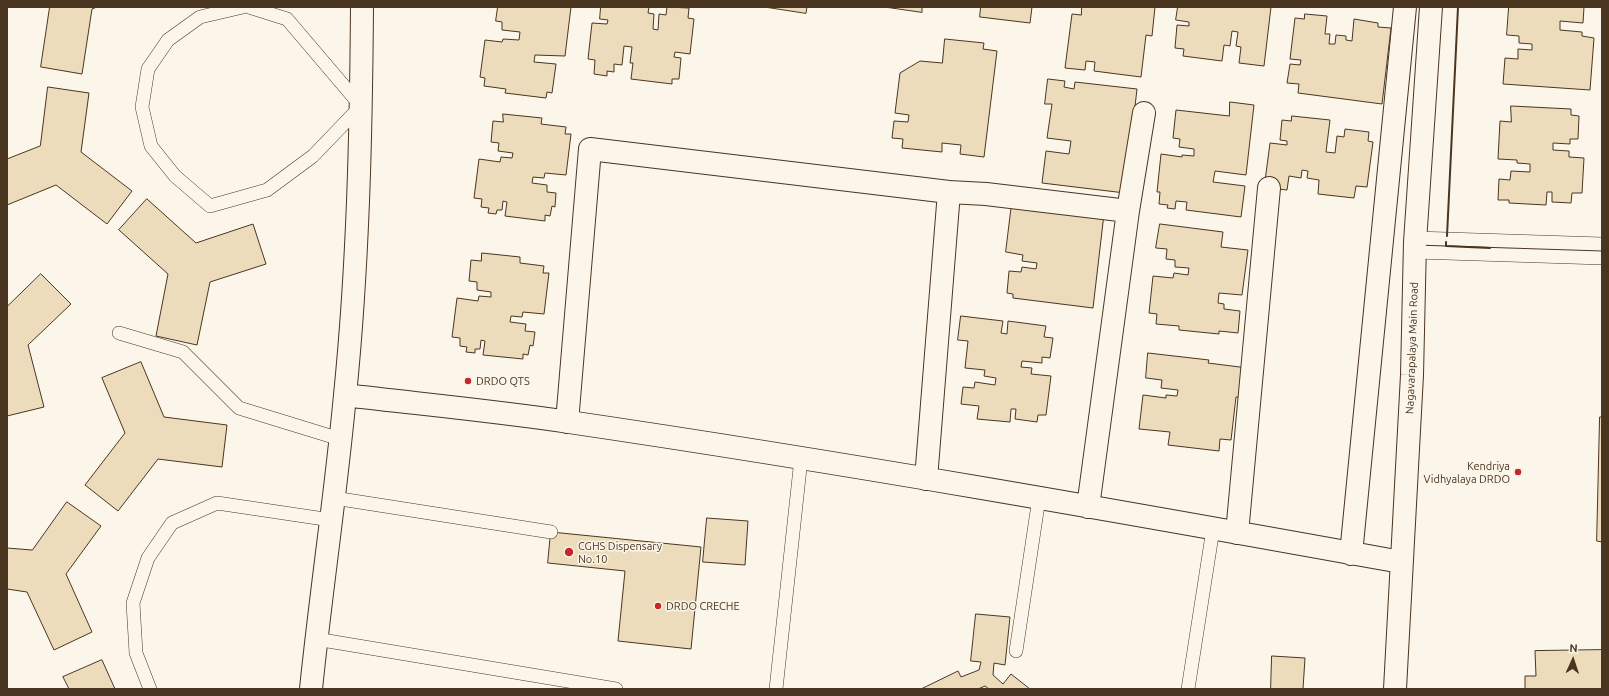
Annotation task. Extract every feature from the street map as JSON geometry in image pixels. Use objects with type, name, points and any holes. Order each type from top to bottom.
[{"type":"street","points":[[311,689],[345,395],[355,268],[361,106],[362,7]]},
{"type":"street","points":[[1351,554],[1405,7]]},
{"type":"street","name":"Nagavarapalaya Main Road","points":[[1394,689],[1412,374],[1416,245],[1431,7]]},
{"type":"street","points":[[1088,507],[1128,211],[1144,113]]},
{"type":"street","points":[[567,422],[590,149],[949,192],[986,194],[1128,211]]},
{"type":"street","points":[[1237,533],[1269,188]]},
{"type":"street","points":[[926,479],[949,192]]},
{"type":"street","points":[[345,395],[567,422],[801,459],[1040,498],[1401,562]]},
{"type":"lane","points":[[243,7],[200,17],[168,40],[148,69],[142,107],[151,146],[175,176],[210,206],[267,190],[312,156],[361,106],[287,19],[249,7]]},
{"type":"lane","points":[[1416,245],[1602,244]]},
{"type":"lane","points":[[1416,245],[1602,258]]},
{"type":"lane","points":[[119,333],[183,352],[238,408],[340,439]]},
{"type":"lane","points":[[776,689],[801,459]]},
{"type":"lane","points":[[334,498],[551,532]]},
{"type":"lane","points":[[1016,651],[1040,498]]},
{"type":"lane","points":[[150,689],[136,653],[134,603],[148,558],[172,523],[217,503],[331,520]]},
{"type":"lane","points":[[1188,689],[1213,529]]},
{"type":"lane","points":[[316,639],[616,689]]},
{"type":"building","points":[[50,7],[97,7],[92,9],[82,74],[41,67]]},
{"type":"building","points":[[498,7],[571,7],[565,56],[535,55],[534,62],[556,64],[552,93],[547,92],[546,98],[505,93],[506,89],[484,86],[485,78],[480,77],[485,40],[502,42],[503,39],[519,40],[520,32],[502,30],[502,22],[496,21]]},
{"type":"building","points":[[601,7],[649,7],[648,13],[654,14],[653,29],[658,30],[659,14],[666,15],[667,7],[689,8],[688,18],[694,19],[690,54],[675,52],[674,57],[681,58],[679,79],[672,79],[672,84],[631,79],[633,63],[630,63],[632,47],[624,46],[622,65],[614,64],[614,72],[607,71],[607,76],[594,74],[595,60],[588,59],[592,23],[607,24],[608,20],[600,19]]},
{"type":"building","points":[[765,7],[807,7],[806,13]]},
{"type":"building","points":[[885,7],[922,7],[922,12]]},
{"type":"building","points":[[981,7],[1032,7],[1030,23],[980,17]]},
{"type":"building","points":[[1082,7],[1155,7],[1152,36],[1146,35],[1141,77],[1094,71],[1095,62],[1086,61],[1085,70],[1065,68],[1072,14],[1081,15]]},
{"type":"building","points":[[1178,7],[1271,7],[1264,66],[1239,63],[1241,47],[1236,46],[1238,32],[1232,31],[1230,46],[1224,45],[1222,61],[1183,56],[1184,49],[1175,48],[1177,25],[1189,26],[1189,22],[1176,20]]},
{"type":"building","points":[[1509,7],[1584,7],[1583,23],[1560,21],[1560,30],[1582,32],[1582,36],[1594,38],[1590,90],[1503,84],[1505,58],[1518,59],[1518,49],[1532,50],[1532,44],[1519,43],[1519,36],[1507,35]]},
{"type":"building","points":[[1305,14],[1327,16],[1325,34],[1330,34],[1329,44],[1335,44],[1336,35],[1346,36],[1346,40],[1352,41],[1354,19],[1378,23],[1378,27],[1391,28],[1382,104],[1298,93],[1299,84],[1287,83],[1290,64],[1300,65],[1301,60],[1290,59],[1295,18],[1304,19]]},
{"type":"building","points":[[945,39],[984,43],[983,49],[997,51],[984,157],[960,154],[961,145],[942,143],[942,152],[902,148],[903,139],[892,138],[894,121],[908,122],[909,115],[895,113],[900,73],[920,61],[942,63]]},
{"type":"building","points":[[1048,79],[1065,81],[1064,87],[1074,89],[1075,82],[1137,89],[1125,193],[1042,183],[1046,151],[1069,154],[1071,141],[1047,138],[1052,104],[1045,104]]},
{"type":"building","points":[[48,87],[89,93],[81,152],[132,191],[107,224],[56,185],[7,205],[7,159],[40,146]]},
{"type":"building","points":[[1230,102],[1254,105],[1246,175],[1215,171],[1213,182],[1245,186],[1241,217],[1186,210],[1187,202],[1176,201],[1175,209],[1167,208],[1168,205],[1159,204],[1160,192],[1157,192],[1161,154],[1182,157],[1182,155],[1194,156],[1194,149],[1179,147],[1180,139],[1173,138],[1176,110],[1229,116]]},
{"type":"building","points":[[1511,106],[1571,109],[1571,115],[1579,116],[1578,139],[1570,139],[1570,144],[1553,143],[1553,150],[1569,151],[1569,157],[1584,158],[1582,193],[1572,193],[1571,203],[1552,202],[1552,192],[1547,192],[1546,205],[1509,203],[1509,200],[1498,200],[1499,179],[1510,180],[1511,171],[1530,172],[1530,164],[1517,163],[1517,160],[1498,159],[1500,121],[1511,122]]},
{"type":"building","points":[[503,114],[542,118],[541,124],[566,127],[565,134],[571,134],[566,175],[545,173],[544,178],[533,177],[532,183],[547,185],[547,192],[556,193],[555,207],[552,206],[550,216],[545,215],[545,221],[505,216],[507,202],[503,201],[502,210],[497,210],[496,214],[488,213],[489,208],[481,207],[482,199],[474,198],[479,159],[500,162],[501,157],[512,158],[513,153],[498,151],[499,143],[491,142],[493,121],[503,122]]},
{"type":"building","points":[[1292,116],[1330,120],[1326,152],[1335,153],[1337,136],[1344,137],[1345,129],[1369,132],[1368,141],[1373,142],[1367,187],[1356,186],[1354,198],[1318,194],[1319,180],[1307,178],[1308,171],[1302,170],[1301,178],[1289,176],[1287,190],[1269,188],[1265,181],[1270,143],[1287,145],[1287,141],[1280,140],[1282,120],[1291,121]]},
{"type":"building","points":[[147,199],[196,243],[253,224],[266,264],[210,282],[197,345],[156,336],[168,274],[119,230]]},
{"type":"building","points":[[1012,203],[1104,214],[1093,308],[1013,298],[1013,294],[1007,293],[1009,271],[1021,272],[1022,267],[1036,269],[1037,263],[1022,261],[1023,255],[1006,252]]},
{"type":"building","points":[[1160,224],[1223,232],[1221,247],[1248,250],[1242,295],[1219,293],[1218,303],[1224,304],[1224,309],[1240,311],[1238,333],[1219,331],[1219,334],[1179,330],[1179,326],[1156,324],[1157,314],[1149,313],[1153,276],[1173,278],[1174,273],[1188,275],[1189,268],[1175,267],[1175,260],[1166,259],[1167,249],[1156,248]]},
{"type":"building","points":[[482,253],[520,257],[520,263],[544,266],[543,273],[549,273],[544,314],[523,312],[522,317],[511,316],[510,322],[526,324],[525,331],[535,332],[533,346],[530,345],[528,355],[523,354],[523,359],[483,355],[485,341],[481,340],[480,349],[475,349],[475,353],[466,352],[467,347],[460,346],[460,338],[452,337],[457,298],[478,301],[479,296],[491,297],[491,292],[477,290],[477,282],[469,281],[471,260],[481,261]]},
{"type":"building","points":[[41,274],[71,304],[28,345],[44,407],[7,416],[7,307]]},
{"type":"building","points":[[961,316],[1003,321],[1001,333],[1007,334],[1008,321],[1046,326],[1044,337],[1053,338],[1050,358],[1042,357],[1042,363],[1022,361],[1021,367],[1032,368],[1031,374],[1051,376],[1046,415],[1038,415],[1037,422],[1015,419],[1016,409],[1011,409],[1010,422],[977,419],[979,406],[961,404],[963,387],[974,388],[975,382],[995,385],[996,378],[984,376],[985,370],[965,368],[968,341],[958,340]]},
{"type":"building","points":[[1148,353],[1209,360],[1208,363],[1248,368],[1245,398],[1236,397],[1231,440],[1220,439],[1219,451],[1168,445],[1170,432],[1139,429],[1143,395],[1166,398],[1166,395],[1177,396],[1178,390],[1161,388],[1162,380],[1146,378]]},
{"type":"building","points":[[141,362],[164,417],[227,425],[222,467],[158,459],[118,511],[85,485],[125,433],[102,378]]},
{"type":"building","points":[[1600,417],[1602,417],[1602,542],[1597,541]]},
{"type":"building","points":[[67,502],[101,526],[66,574],[92,632],[54,650],[27,592],[7,589],[7,548],[32,550]]},
{"type":"building","points":[[707,518],[748,521],[745,565],[703,562]]},
{"type":"building","name":"DRDO CRECHE","points":[[551,532],[701,547],[691,649],[618,641],[625,571],[548,563]]},
{"type":"building","points":[[976,614],[1010,617],[1005,665],[994,663],[993,675],[1003,684],[1011,674],[1030,689],[989,689],[985,686],[978,689],[921,689],[958,671],[961,677],[979,670],[981,662],[971,661]]},
{"type":"building","points":[[1602,650],[1602,689],[1525,689],[1525,676],[1536,676],[1535,651]]},
{"type":"building","points":[[1272,656],[1305,658],[1303,689],[1271,689]]},
{"type":"building","points":[[102,660],[115,689],[69,689],[63,677]]},
{"type":"wall","points":[[1447,236],[1458,7]]},
{"type":"wall","points":[[1446,242],[1446,246],[1490,248]]},
{"type":"place","name":"DRDO QTS","points":[[468,381]]},
{"type":"place","name":"Kendriya Vidhyalaya DRDO","points":[[1518,472]]},
{"type":"place","name":"CGHS Dispensary No.10","points":[[569,552]]},
{"type":"place","name":"DRDO CRECHE","points":[[658,606]]}]
